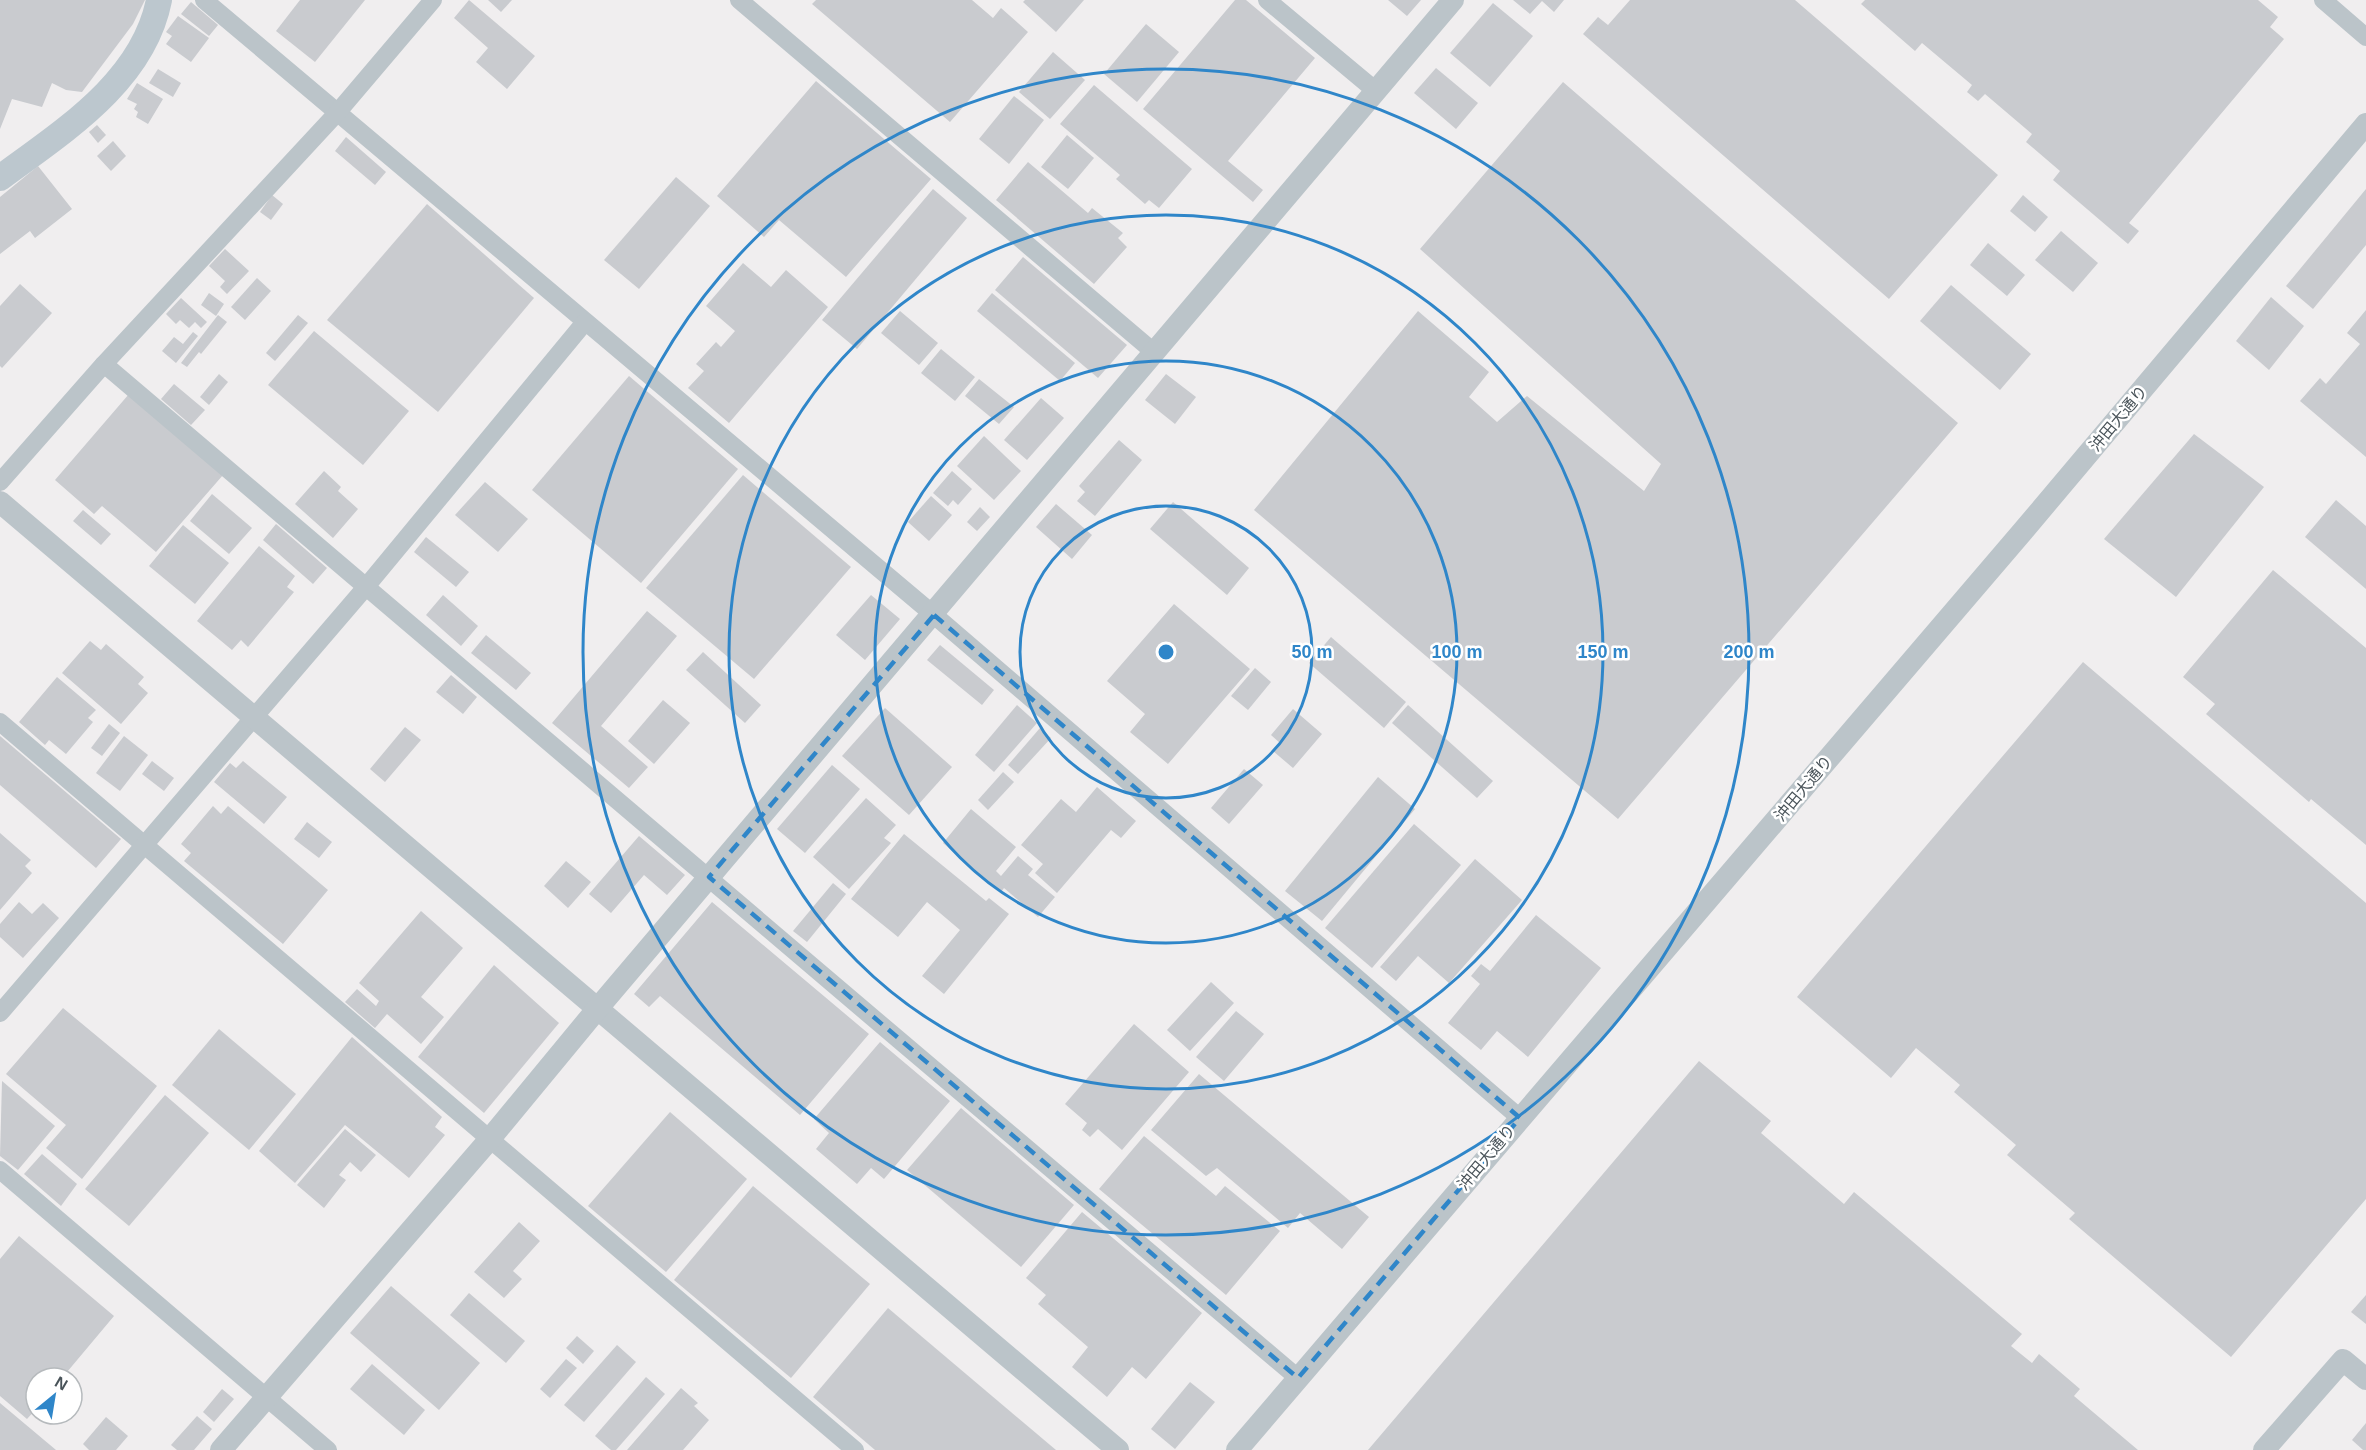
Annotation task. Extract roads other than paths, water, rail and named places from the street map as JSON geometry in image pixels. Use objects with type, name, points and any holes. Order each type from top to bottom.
[{"type":"main road","points":[[0,178],[68,128],[108,91],[128,66],[146,35],[159,0]]},
{"type":"street","points":[[204,0],[933,615],[1520,1118]]},
{"type":"street","points":[[0,482],[104,364],[337,113],[433,0]]},
{"type":"street","points":[[739,0],[1155,353]]},
{"type":"street","points":[[1267,0],[1376,91]]},
{"type":"street","points":[[221,1450],[489,1140],[598,1008],[1453,0]]},
{"type":"street","points":[[2323,0],[2366,37]]},
{"type":"street","name":"沖田大通り","points":[[1237,1450],[2023,531],[2366,124]]},
{"type":"street","points":[[0,1013],[365,588],[585,322]]},
{"type":"street","points":[[104,364],[1298,1378]]},
{"type":"street","points":[[0,502],[1118,1450]]},
{"type":"street","points":[[0,722],[855,1450]]},
{"type":"street","points":[[0,1170],[328,1450]]},
{"type":"street","points":[[2264,1450],[2343,1360],[2366,1379]]}]
